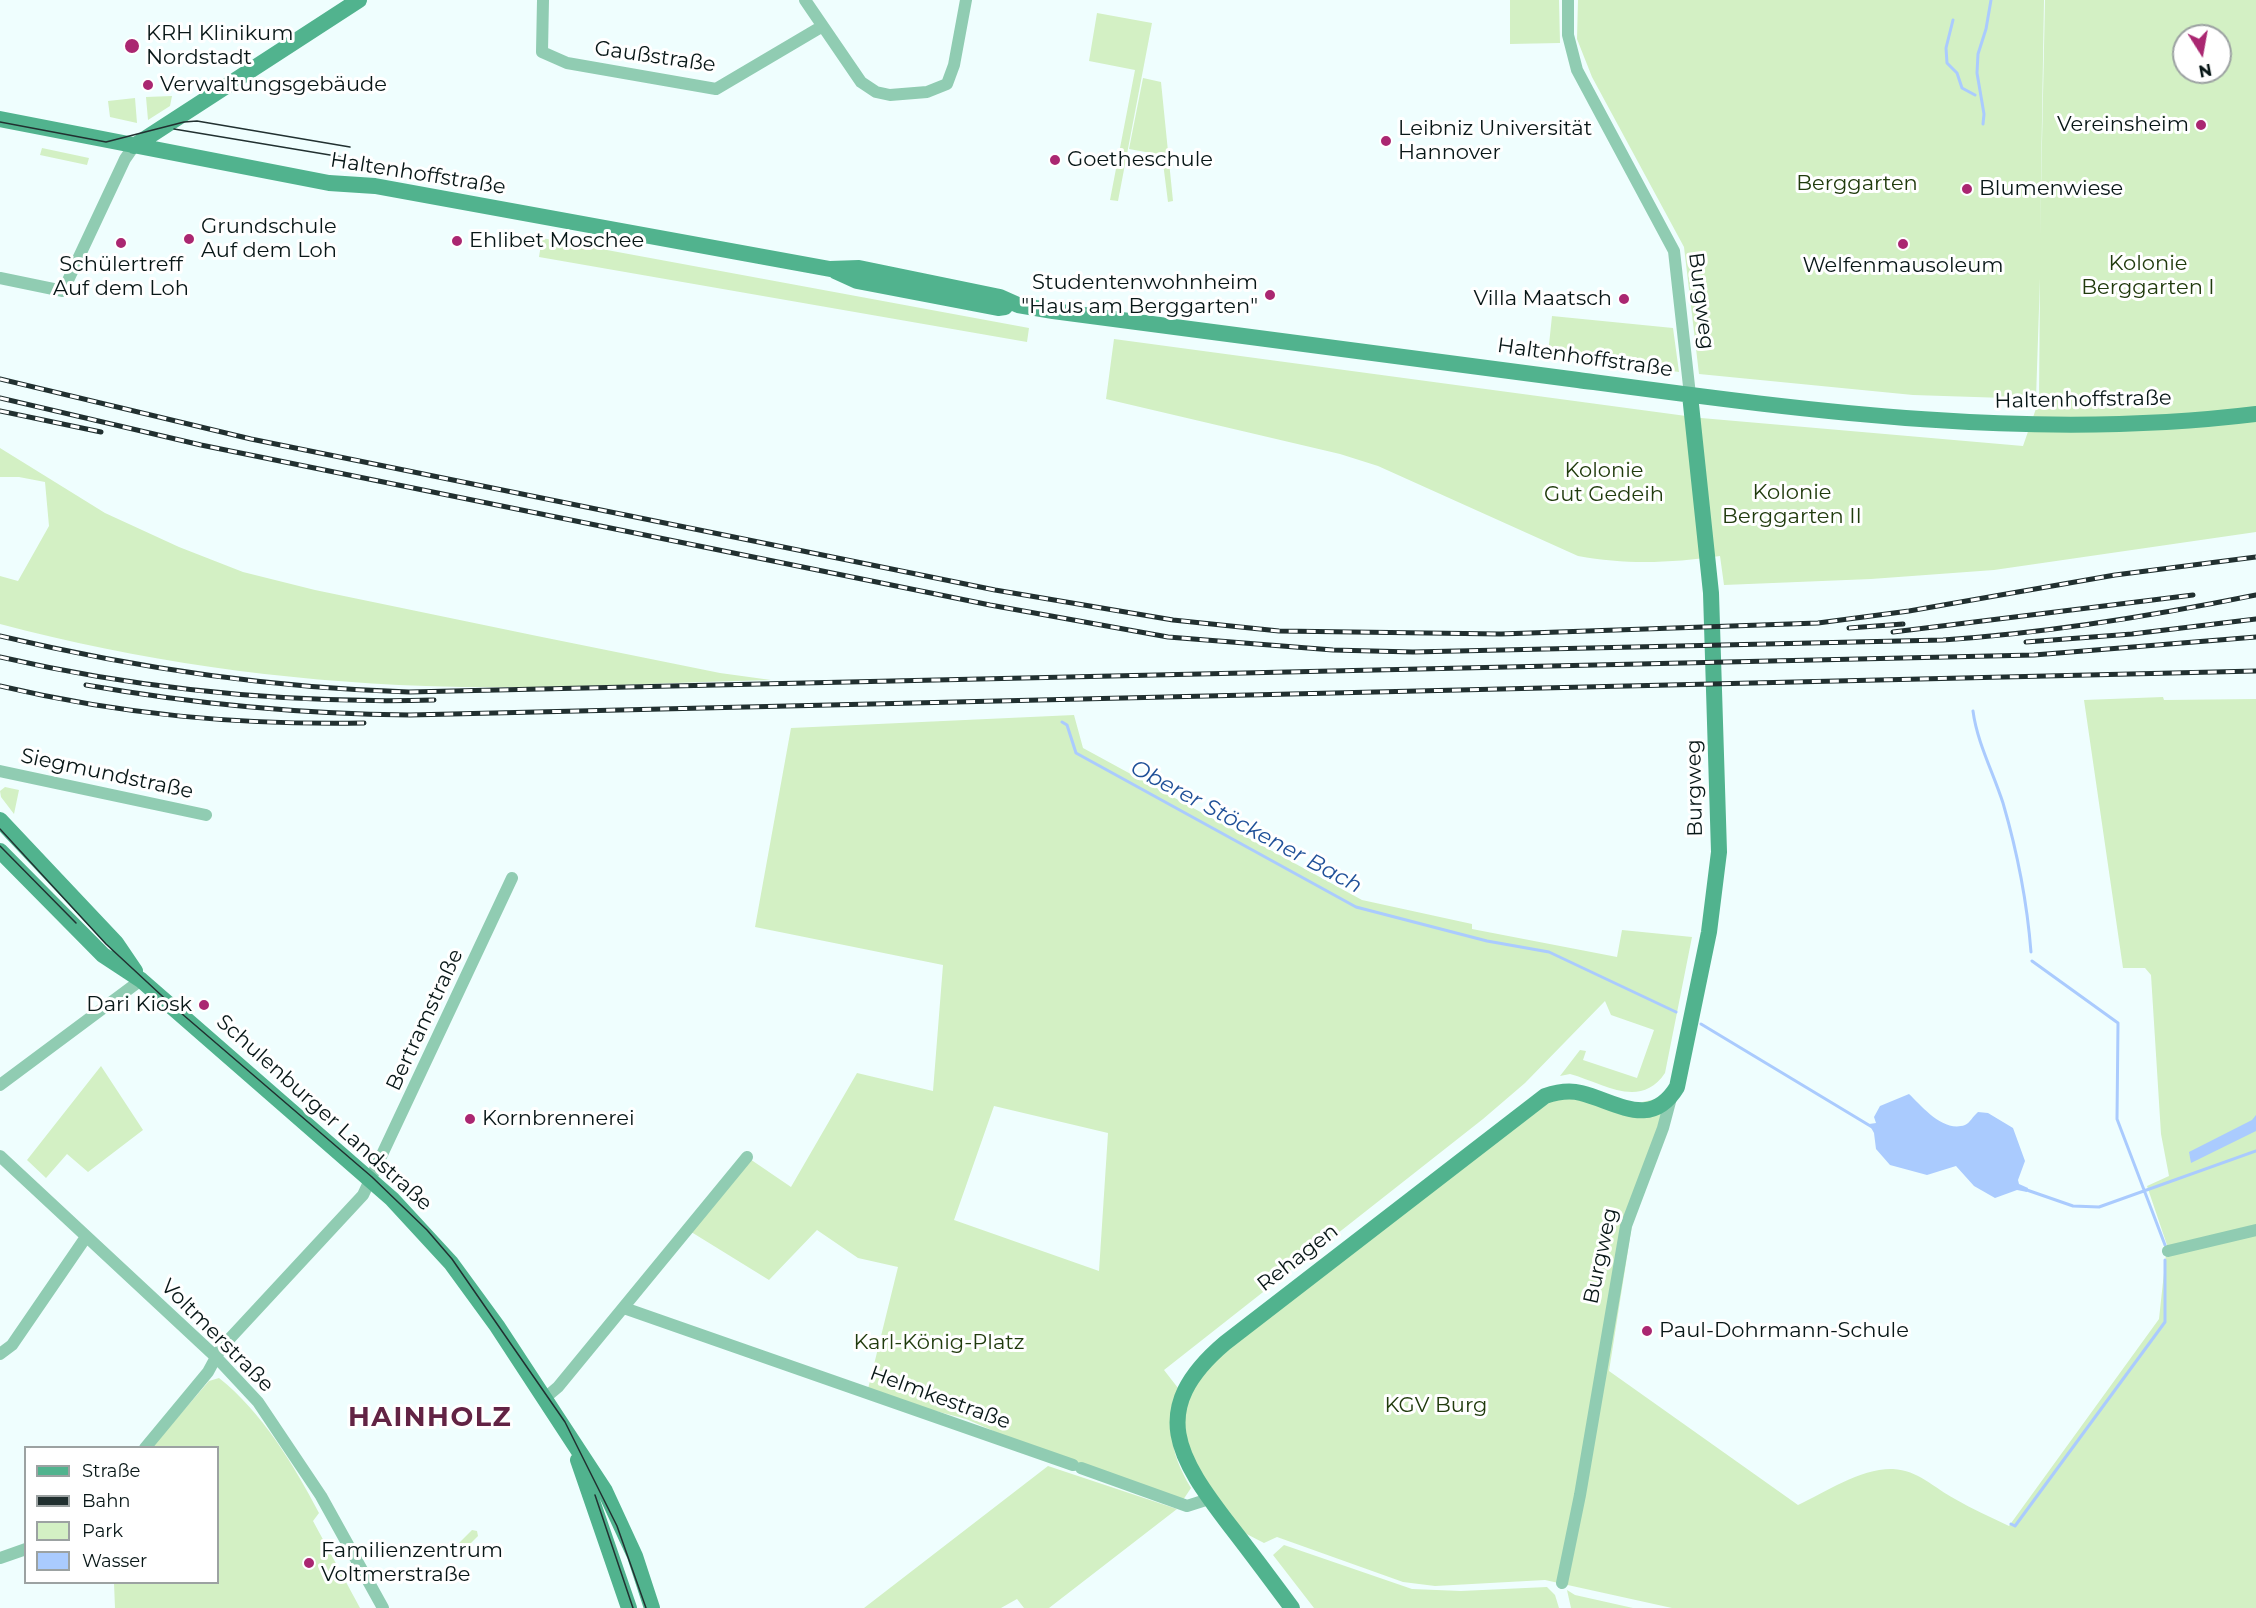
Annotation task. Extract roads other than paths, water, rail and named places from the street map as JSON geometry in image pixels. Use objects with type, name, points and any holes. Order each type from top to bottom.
[{"type":"street","points":[[0,278],[63,291],[125,159],[134,146],[359,0]]},
{"type":"street","name":"Gaußstraße","points":[[543,0],[542,52],[567,63],[716,89],[821,27]]},
{"type":"street","points":[[805,0],[821,27],[830,35],[861,82],[876,92],[890,95],[927,92],[947,84],[954,65],[966,0]]},
{"type":"street","name":"Burgweg","points":[[1562,1583],[1580,1495],[1626,1226],[1664,1128],[1671,1098],[1677,1087],[1716,896],[1719,852],[1711,593],[1674,251],[1577,70],[1568,35],[1568,0]]},
{"type":"street","name":"Haltenhoffstraße","points":[[0,118],[328,183],[375,186],[830,269],[859,268],[1000,297],[1018,305],[1690,395],[1879,415],[2037,427],[2162,422],[2256,414]]},
{"type":"street","name":"Siegmundstraße","points":[[0,771],[206,815]]},
{"type":"street","name":"Schulenburger Landstraße","points":[[0,820],[116,944],[141,980]]},
{"type":"street","name":"Schulenburger Landstraße","points":[[0,851],[103,955],[141,980],[372,1178],[428,1236],[451,1263],[545,1398],[605,1491],[622,1525],[652,1608]]},
{"type":"street","name":"Bertramstraße","points":[[147,1446],[208,1372],[221,1348],[363,1195],[512,878]]},
{"type":"street","points":[[0,1085],[141,980]]},
{"type":"street","name":"Rehagen","points":[[1292,1608],[1209,1498],[1185,1461],[1179,1446],[1178,1430],[1184,1394],[1191,1377],[1207,1359],[1545,1096],[1557,1092],[1581,1093],[1631,1110],[1651,1109],[1671,1098]]},
{"type":"street","name":"Voltmerstraße","points":[[0,1156],[216,1357],[258,1402],[289,1445],[321,1496],[383,1608]]},
{"type":"street","points":[[545,1398],[558,1387],[747,1157]]},
{"type":"street","points":[[2168,1251],[2256,1230]]},
{"type":"street","points":[[0,1354],[12,1344],[86,1237]]},
{"type":"street","name":"Helmkestraße","points":[[624,1308],[1187,1506],[1209,1498]]},
{"type":"street","name":"Schulenburger Landstraße","points":[[570,1437],[629,1608]]},
{"type":"street","points":[[0,1558],[24,1550]]},
{"type":"water","points":[[1909,1094],[1934,1117],[1949,1125],[1965,1125],[1978,1112],[1988,1113],[2013,1128],[2025,1161],[2018,1180],[2019,1184],[2028,1188],[2027,1192],[2017,1190],[1995,1198],[1974,1186],[1956,1166],[1927,1175],[1890,1165],[1876,1149],[1874,1133],[1869,1124],[1876,1123],[1874,1117],[1880,1106]]},
{"type":"water","points":[[2256,1115],[2256,1131],[2191,1163],[2189,1152],[2252,1120]]},
{"type":"waterway","points":[[1983,124],[1984,114],[1977,73],[1978,54],[1986,29],[1991,0]]},
{"type":"waterway","points":[[1953,20],[1946,48],[1947,63],[1957,73],[1962,88],[1975,95]]},
{"type":"waterway","points":[[1973,711],[1978,734],[2003,803],[2013,839],[2021,876],[2031,952]]},
{"type":"waterway","name":"Oberer Stöckener Bach","points":[[1062,722],[1067,725],[1076,753],[1356,907],[1487,941],[1549,952],[1676,1012]]},
{"type":"waterway","points":[[2032,961],[2118,1023],[2117,1119],[2165,1245]]},
{"type":"waterway","name":"Oberer Stöckener Bach","points":[[1701,1024],[1872,1127]]},
{"type":"waterway","name":"Oberer Stöckener Bach","points":[[2024,1189],[2073,1206],[2099,1207],[2256,1151]]},
{"type":"waterway","points":[[2011,1524],[2015,1526],[2165,1322],[2165,1260]]},
{"type":"tram line","points":[[0,122],[106,142],[184,122],[197,121],[350,147]]},
{"type":"tram line","points":[[174,129],[348,158]]},
{"type":"tram line","points":[[0,829],[106,944],[174,1007],[372,1177],[427,1230],[452,1259],[565,1422],[617,1526],[646,1608]]},
{"type":"tram line","points":[[0,846],[76,923]]},
{"type":"tram line","points":[[595,1495],[633,1608]]},
{"type":"railway","points":[[0,379],[251,439],[995,590],[1173,620],[1279,631],[1501,634],[1818,623],[1909,611],[2115,575],[2256,557]]},
{"type":"railway","points":[[0,398],[201,445],[990,605],[1168,637],[1333,650],[1413,652],[1943,640],[2100,623],[2256,595]]},
{"type":"railway","points":[[0,411],[101,432]]},
{"type":"railway","points":[[1893,632],[2193,595]]},
{"type":"railway","points":[[2026,642],[2132,634],[2256,619]]},
{"type":"railway","points":[[1849,628],[1903,624]]},
{"type":"railway","points":[[0,636],[101,658],[254,681],[409,692],[2034,655],[2256,637]]},
{"type":"railway","points":[[0,657],[108,678],[216,692],[324,700],[434,700]]},
{"type":"railway","points":[[86,685],[167,698],[248,707],[329,713],[410,715],[2256,671]]},
{"type":"railway","points":[[0,686],[91,704],[180,716],[271,722],[364,723]]},
{"type":"place","name":"KRH Klinikum Nordstadt","points":[[132,46]]},
{"type":"place","name":"Verwaltungsgebäude","points":[[148,85]]},
{"type":"place","name":"Vereinsheim","points":[[2201,125]]},
{"type":"place","name":"Leibniz Universität Hannover","points":[[1386,141]]},
{"type":"place","name":"Goetheschule","points":[[1055,160]]},
{"type":"place","name":"Blumenwiese","points":[[1967,189]]},
{"type":"place","name":"Grundschule Auf dem Loh","points":[[189,239]]},
{"type":"place","name":"Ehlibet Moschee","points":[[457,241]]},
{"type":"place","name":"Schülertreff Auf dem Loh","points":[[121,243]]},
{"type":"place","name":"Welfenmausoleum","points":[[1903,244]]},
{"type":"place","name":"Studentenwohnheim \"Haus am Berggarten\"","points":[[1270,295]]},
{"type":"place","name":"Villa Maatsch","points":[[1624,299]]},
{"type":"place","name":"Dari Kiosk","points":[[204,1005]]},
{"type":"place","name":"Kornbrennerei","points":[[470,1119]]},
{"type":"place","name":"Paul-Dohrmann-Schule","points":[[1647,1331]]},
{"type":"place","name":"Familienzentrum Voltmerstraße","points":[[309,1563]]},
{"type":"district","name":"HAINHOLZ","points":[[430,1418]]},
{"type":"park label","name":"Berggarten","points":[[1857,184]]},
{"type":"park label","name":"Kolonie Berggarten I","points":[[2148,276]]},
{"type":"park label","name":"Kolonie Gut Gedeih","points":[[1604,483]]},
{"type":"park label","name":"Kolonie Berggarten II","points":[[1792,505]]},
{"type":"park label","name":"Karl-König-Platz","points":[[939,1343]]},
{"type":"park label","name":"KGV Burg","points":[[1436,1406]]}]
